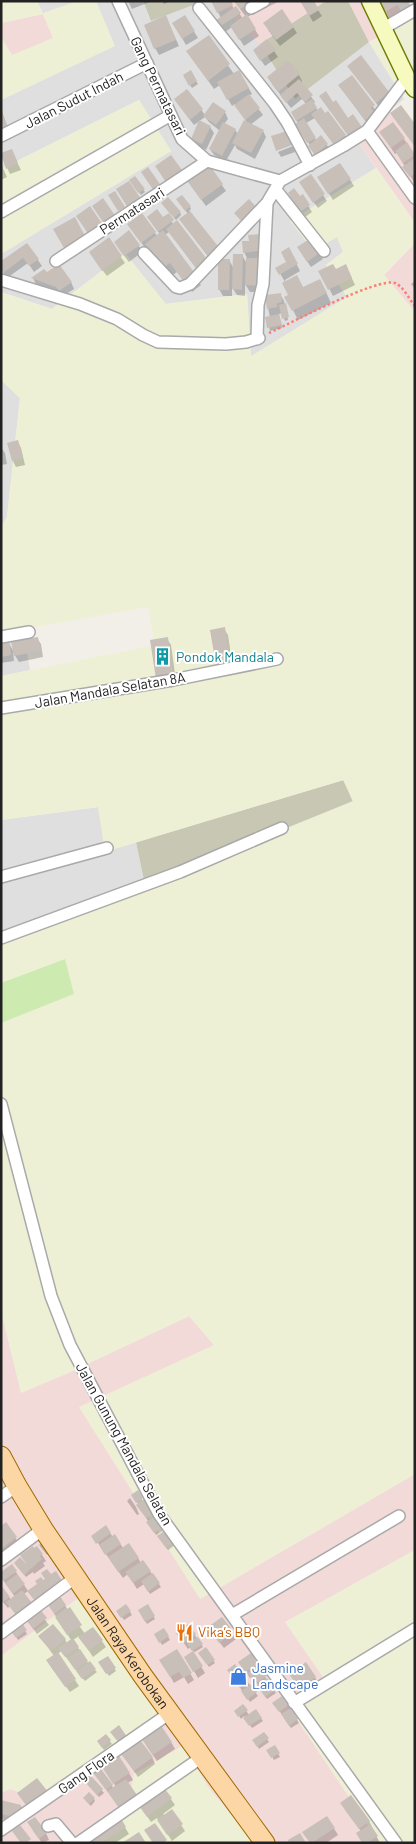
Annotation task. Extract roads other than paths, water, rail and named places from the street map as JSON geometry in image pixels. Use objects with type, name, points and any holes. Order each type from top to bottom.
[{"type":"main road","name":"Jalan Raya Kerobokan","points":[[1,1456],[10,1481],[170,1713],[265,1843]]},
{"type":"street","name":"Gang Permatasari","points":[[118,1],[182,139],[207,161],[278,186]]},
{"type":"street","points":[[251,8],[264,1]]},
{"type":"street","points":[[144,253],[176,287],[184,287],[190,284],[267,204],[278,186],[367,131],[411,84],[370,1]]},
{"type":"street","points":[[199,8],[275,104],[310,165]]},
{"type":"street","points":[[384,28],[415,10]]},
{"type":"street","name":"Jalan Sudut Indah","points":[[1,136],[147,64]]},
{"type":"street","points":[[1,212],[171,115]]},
{"type":"street","points":[[367,131],[415,198]]},
{"type":"street","name":"Permatasari","points":[[56,261],[207,161]]},
{"type":"street","points":[[278,186],[324,251]]},
{"type":"street","points":[[1,280],[80,304],[108,315],[143,336],[158,342],[226,344],[246,342],[258,338],[258,305],[263,284],[267,204]]},
{"type":"street","points":[[1,637],[29,632]]},
{"type":"street","name":"Jalan Mandala Selatan 8A","points":[[1,708],[173,680],[277,660]]},
{"type":"street","points":[[1,938],[180,872],[282,828]]},
{"type":"street","points":[[1,877],[107,848]]},
{"type":"street","name":"Jalan Gunung Mandala Selatan","points":[[1,1104],[51,1296],[70,1345],[159,1514],[396,1843]]},
{"type":"street","points":[[1,1497],[10,1481]]},
{"type":"street","points":[[232,1616],[399,1516]]},
{"type":"street","points":[[1,1560],[43,1529]]},
{"type":"street","points":[[1,1633],[76,1577]]},
{"type":"street","points":[[294,1703],[415,1628]]},
{"type":"street","name":"Gang Flora","points":[[1,1830],[170,1713]]},
{"type":"street","points":[[78,1843],[202,1757]]},
{"type":"street","points":[[48,1826],[56,1824],[72,1843]]},
{"type":"place","name":"Pondok Mandala","points":[[162,657]]},
{"type":"place","name":"Vika’s BBQ","points":[[184,1632]]},
{"type":"place","name":"Jasmine Landscape","points":[[238,1676]]}]
